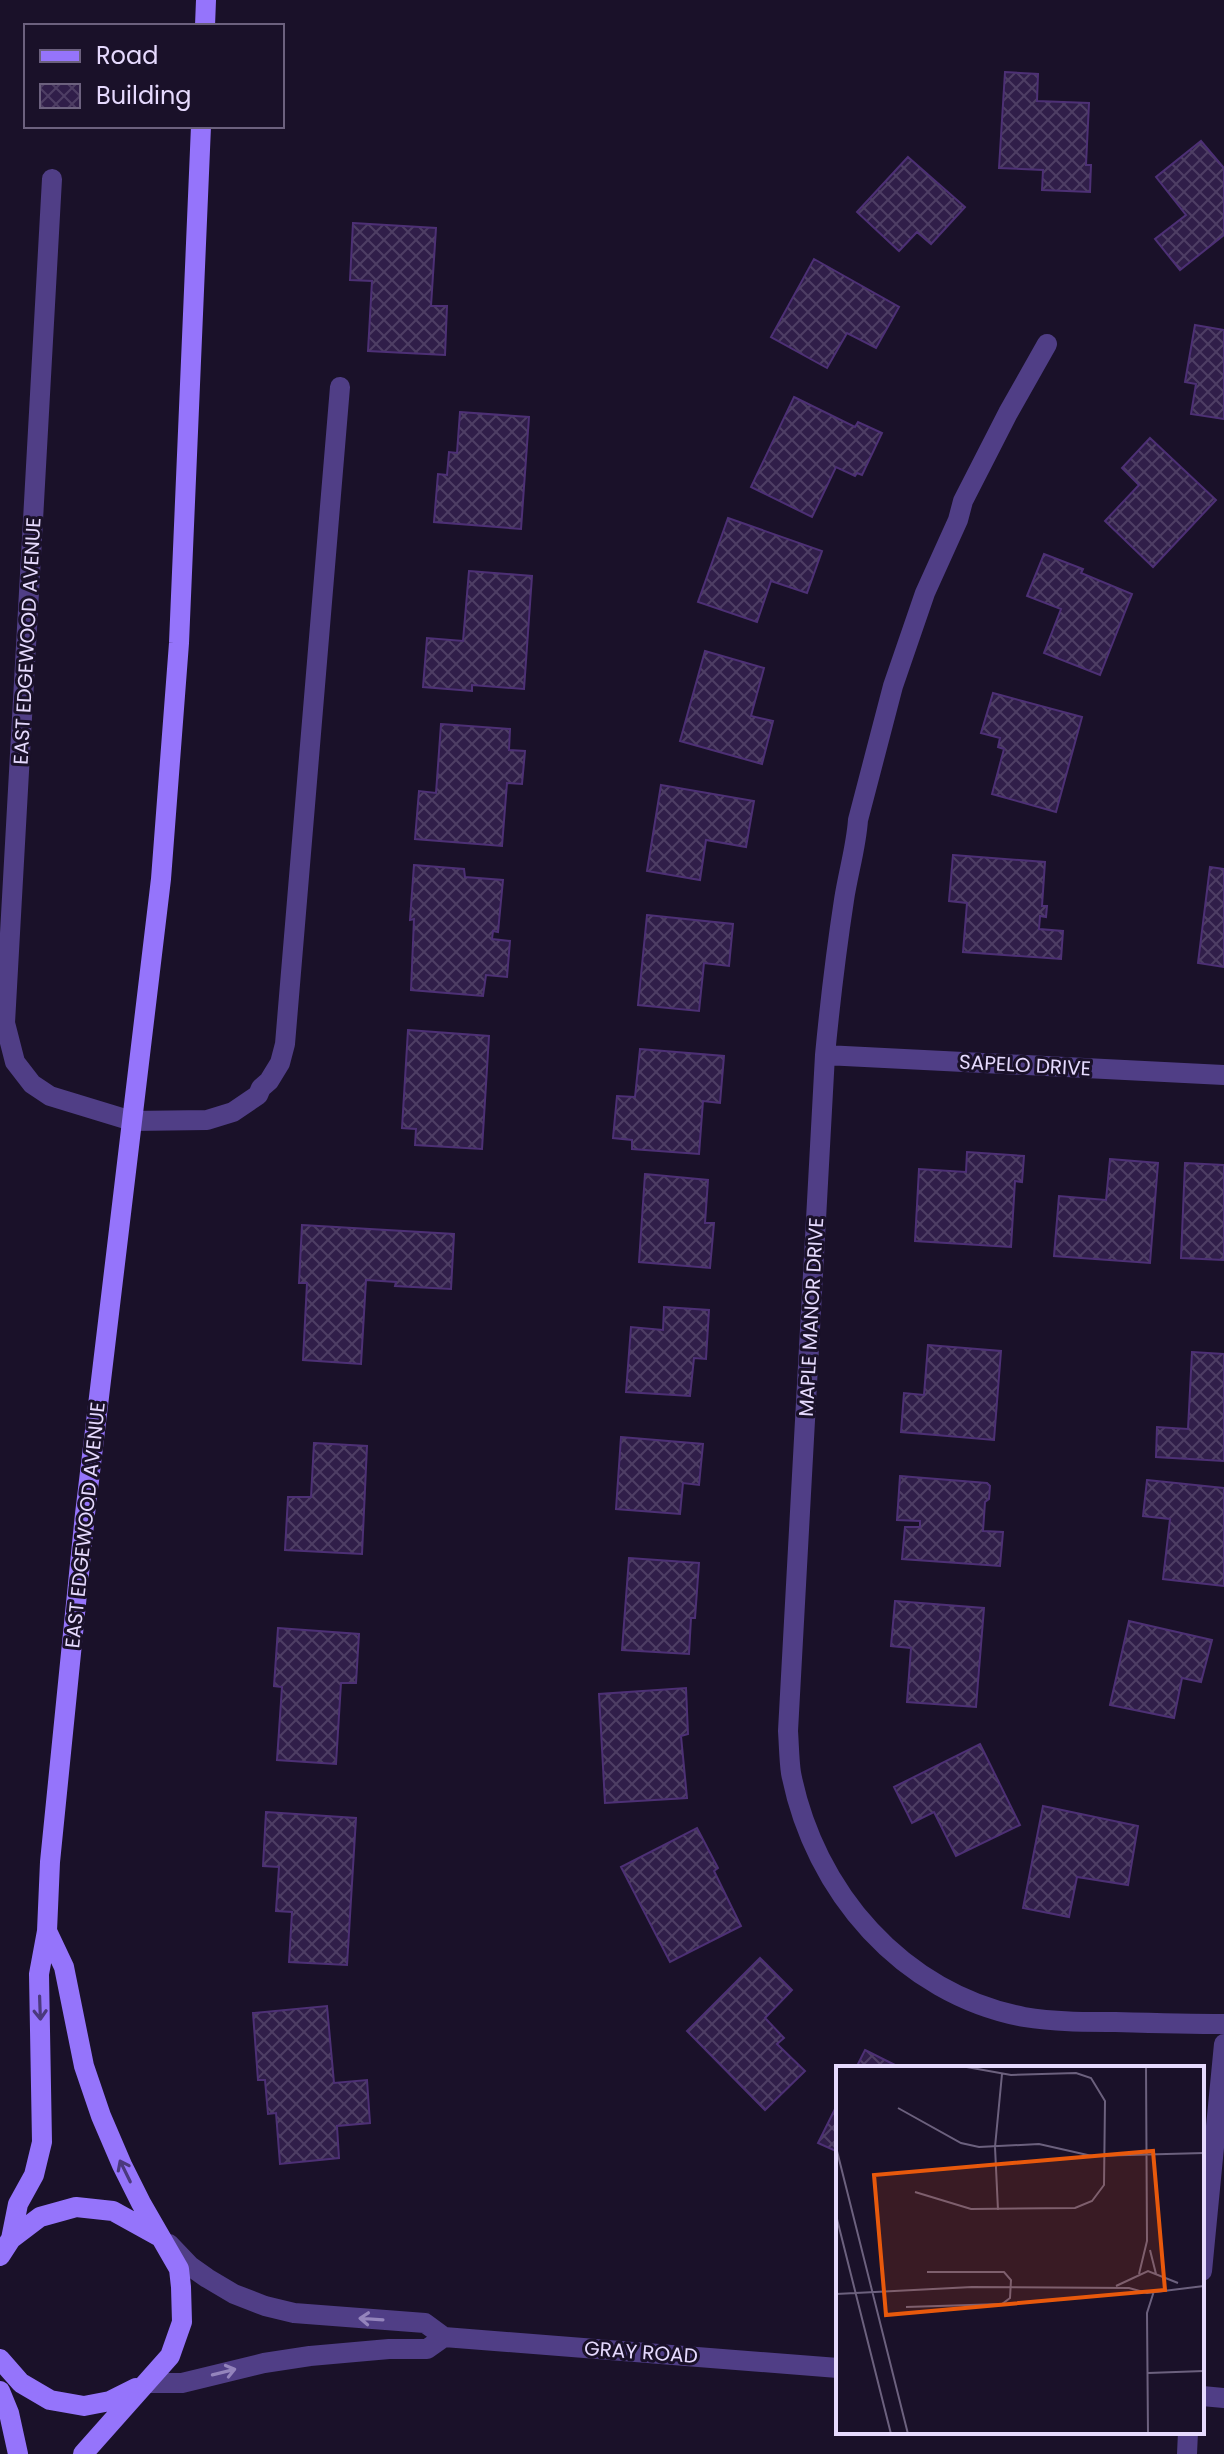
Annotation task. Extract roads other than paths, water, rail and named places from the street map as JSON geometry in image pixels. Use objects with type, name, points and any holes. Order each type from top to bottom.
[{"type":"main road","points":[[205,24],[206,0]]},
{"type":"main road","name":"EAST EDGEWOOD AVENUE","points":[[4,2246],[18,2204],[34,2175],[42,2142],[39,1974],[47,1931],[64,1711],[161,879],[179,643],[201,128]]},
{"type":"main road","name":"EAST EDGEWOOD AVENUE","points":[[47,1931],[64,1967],[84,2066],[101,2116],[141,2203],[179,2269],[182,2322],[170,2356],[147,2383]]},
{"type":"main road","points":[[4,2246],[40,2217],[76,2207],[113,2211],[163,2238]]},
{"type":"main road","points":[[0,2359],[21,2383],[50,2400],[84,2406],[110,2401],[147,2383]]},
{"type":"main road","points":[[83,2454],[147,2383]]},
{"type":"main road","points":[[0,2391],[9,2413],[18,2454]]},
{"type":"street","name":"EAST EDGEWOOD AVENUE","points":[[52,179],[5,1023],[15,1062],[32,1084],[50,1096],[132,1121],[207,1120],[233,1112],[258,1095],[280,1063],[285,1044],[340,387]]},
{"type":"street","name":"MAPLE MANOR DRIVE","points":[[1047,344],[963,501],[958,520],[925,593],[893,686],[858,820],[833,977],[825,1055],[788,1731],[791,1770],[813,1846],[832,1881],[866,1928],[911,1967],[963,1997],[1010,2013],[1058,2021],[1224,2024]]},
{"type":"street","name":"SAPELO DRIVE","points":[[825,1055],[1224,1075]]},
{"type":"street","points":[[1204,2250],[1224,2044]]},
{"type":"street","name":"GRAY ROAD","points":[[163,2238],[190,2266],[234,2294],[294,2313],[425,2323],[444,2337],[836,2368]]},
{"type":"street","name":"GRAY ROAD","points":[[147,2383],[182,2383],[264,2363],[310,2356],[427,2349],[444,2337]]},
{"type":"street","points":[[1204,2396],[1224,2398]]},
{"type":"street","points":[[1187,2454],[1188,2434]]}]
